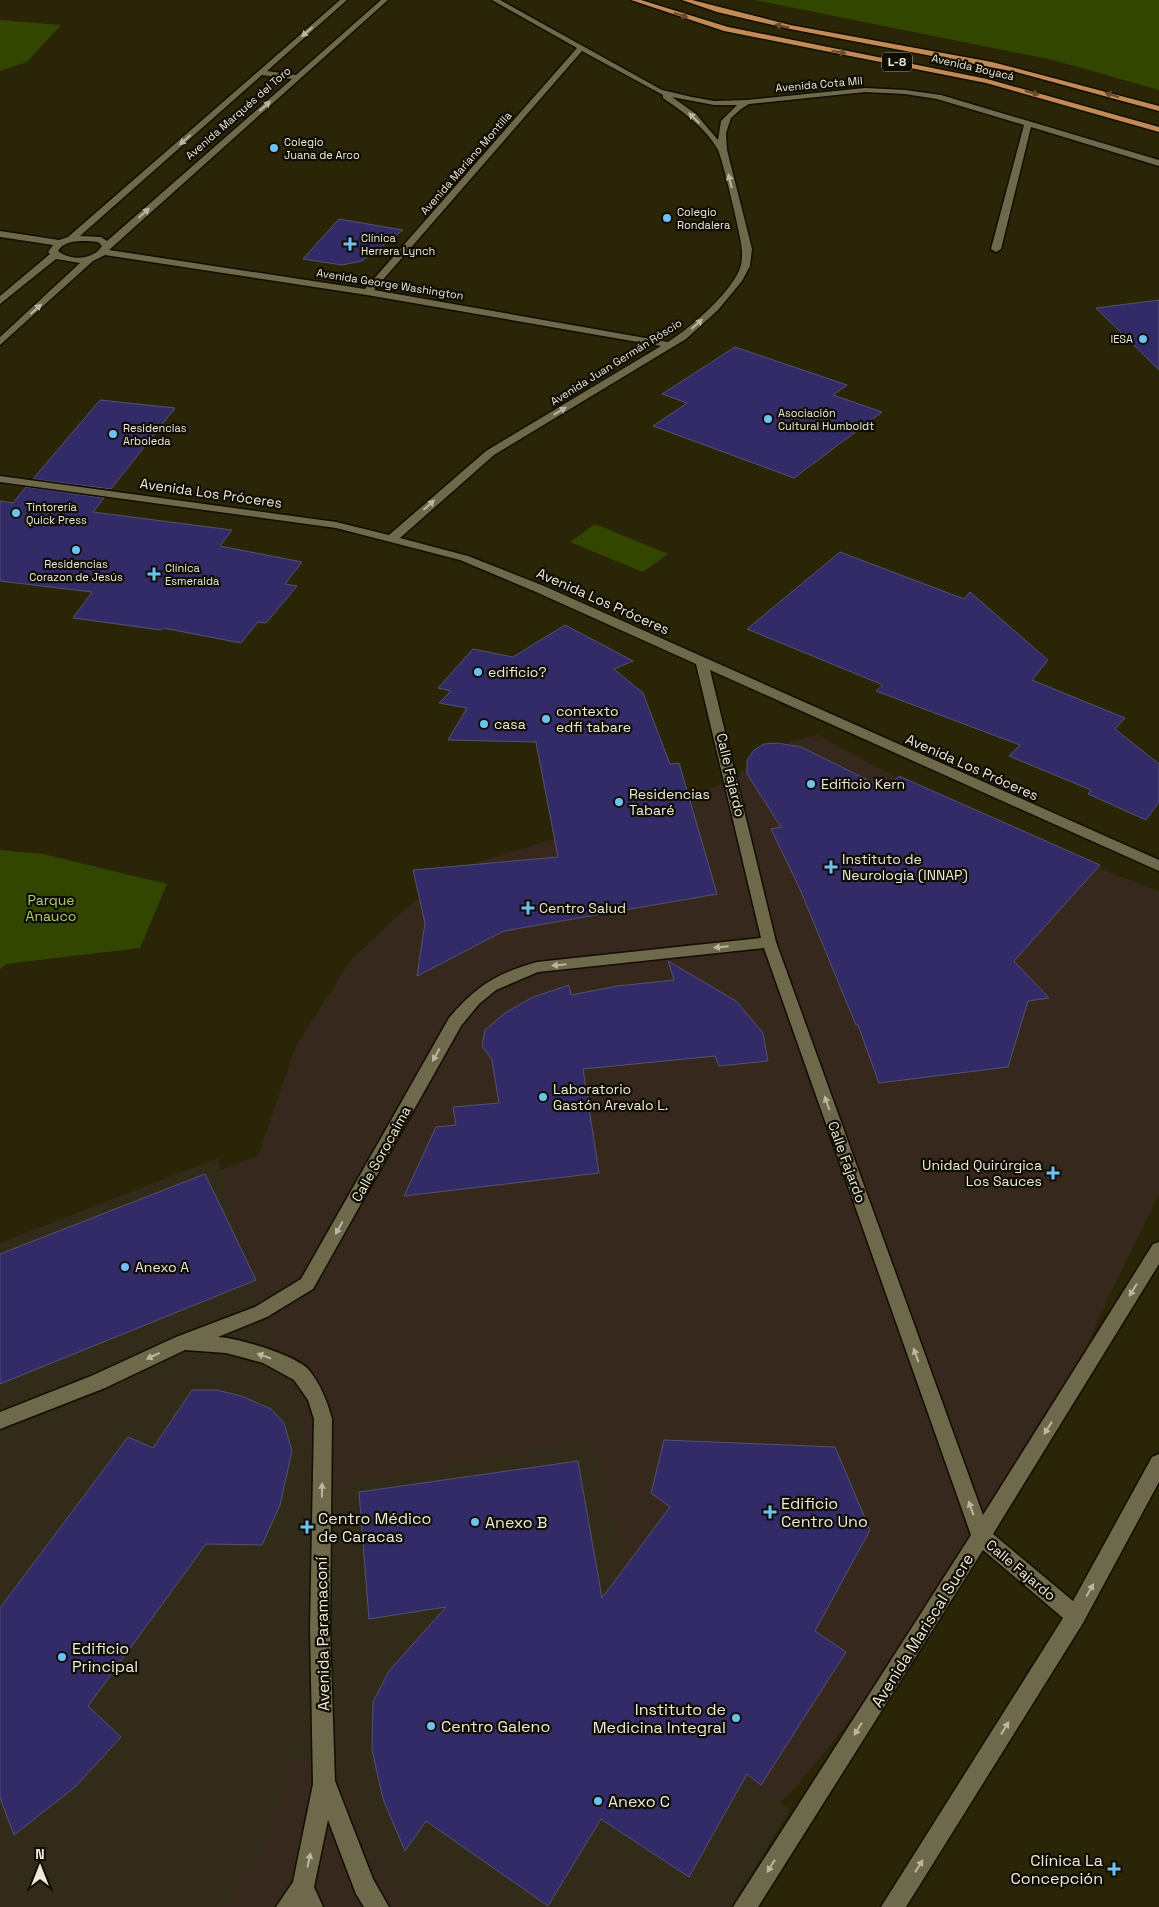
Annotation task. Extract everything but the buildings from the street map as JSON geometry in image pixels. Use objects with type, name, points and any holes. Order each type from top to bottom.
[{"type":"highway","name":"Avenida Boyacá","points":[[634,0],[727,29],[970,78],[1034,93],[1159,130]]},
{"type":"highway","name":"Avenida Boyacá","points":[[685,0],[785,26],[967,59],[1034,74],[1159,110]]},
{"type":"street","name":"Avenida Marqués del Toro","points":[[72,239],[344,0]]},
{"type":"street","name":"Avenida Marqués del Toro","points":[[0,342],[91,258],[106,249],[385,0]]},
{"type":"street","name":"Avenida Cota Mil","points":[[495,0],[660,92],[714,103],[748,102],[865,90],[905,92],[938,97],[1159,163]]},
{"type":"street","name":"Avenida Mariano Montilla","points":[[367,292],[581,48]]},
{"type":"street","points":[[261,73],[297,77]]},
{"type":"street","name":"Avenida Juan Germán Róscio","points":[[660,92],[693,116],[722,150]]},
{"type":"street","name":"Avenida Juan Germán Róscio","points":[[393,538],[490,453],[670,345],[715,308],[739,279],[745,266],[747,249],[722,150],[723,120],[730,112],[748,102]]},
{"type":"street","points":[[996,249],[1028,124]]},
{"type":"street","points":[[0,234],[60,243]]},
{"type":"street","name":"Avenida Marqués del Toro","points":[[60,243],[72,239],[95,238],[106,249]]},
{"type":"street","points":[[0,301],[55,255],[54,249],[60,243]]},
{"type":"street","name":"Avenida George Washington","points":[[106,249],[670,345]]},
{"type":"street","name":"Avenida Marqués del Toro","points":[[55,255],[66,259],[91,258]]},
{"type":"street","name":"Avenida Los Próceres","points":[[0,479],[336,525],[393,538],[473,562],[540,589],[929,765],[1159,866]]},
{"type":"street","name":"Calle Fajardo","points":[[702,661],[769,942],[981,1536],[1076,1616]]},
{"type":"street","name":"Calle Sorocaima","points":[[0,1421],[98,1382],[182,1343],[261,1312],[308,1284],[455,1022],[476,995],[505,977],[537,967],[769,942]]},
{"type":"street","name":"Avenida Mariscal Sucre","points":[[745,1907],[981,1536],[1159,1249]]},
{"type":"street","name":"Avenida Paramaconí","points":[[182,1343],[234,1347],[267,1356],[301,1374],[316,1397],[323,1419],[320,1629],[324,1784],[307,1897]]},
{"type":"street","points":[[893,1907],[1076,1616],[1159,1463]]},
{"type":"street","name":"Avenida Paramaconí","points":[[324,1784],[364,1886],[377,1907]]},
{"type":"street","points":[[288,1907],[307,1897]]},
{"type":"shaded area","points":[[818,735],[924,793],[1067,856],[1159,891],[1159,1194],[1055,1415],[907,1649],[798,1785],[678,1907],[0,1907],[0,1254],[258,1156],[296,1046],[350,961],[408,906],[469,865],[698,794],[739,776],[754,758],[792,741]]},
{"type":"shaded area","name":"Centro Médico de Caracas","points":[[218,1158],[278,1374],[299,1398],[304,1421],[309,1488],[594,1440],[624,1566],[553,1649],[790,1810],[731,1907],[404,1907],[365,1845],[337,1758],[295,1759],[273,1830],[225,1907],[0,1907],[0,1243]]},
{"type":"green space","points":[[754,0],[1159,0],[1159,90],[1053,60]]},
{"type":"green space","points":[[0,20],[61,25],[27,62],[0,71]]},
{"type":"green space","points":[[595,524],[668,554],[643,572],[570,542]]},
{"type":"green space","name":"Parque Anauco","points":[[0,850],[43,854],[167,884],[140,948],[6,964],[0,969]]},
{"type":"place","name":"Colegio Juana de Arco","points":[[274,148]]},
{"type":"place","name":"Colegio Rondalera","points":[[667,218]]},
{"type":"place","name":"Clínica Herrera Lynch","points":[[350,244]]},
{"type":"place","name":"IESA","points":[[1143,339]]},
{"type":"place","name":"Asociación Cultural Humboldt","points":[[768,419]]},
{"type":"place","name":"Residencias Arboleda","points":[[113,434]]},
{"type":"place","name":"Tintorería Quick Press","points":[[16,513]]},
{"type":"place","name":"Residencias Corazon de Jesús","points":[[76,550]]},
{"type":"place","name":"Clínica Esmeralda","points":[[154,574]]},
{"type":"place","name":"edificio?","points":[[478,672]]},
{"type":"place","name":"contexto edfi tabare","points":[[546,719]]},
{"type":"place","name":"casa","points":[[484,724]]},
{"type":"place","name":"Edificio Kern","points":[[811,784]]},
{"type":"place","name":"Residencias Tabaré","points":[[619,802]]},
{"type":"place","name":"Instituto de Neurologia (INNAP)","points":[[831,867]]},
{"type":"place","name":"Centro Salud","points":[[528,908]]},
{"type":"place","name":"Laboratorio Gastón Arevalo L.","points":[[543,1097]]},
{"type":"place","name":"Unidad Quirúrgica Los Sauces","points":[[1053,1173]]},
{"type":"place","name":"Anexo A","points":[[125,1267]]},
{"type":"place","name":"Edificio Centro Uno","points":[[770,1512]]},
{"type":"place","name":"Anexo B","points":[[475,1522]]},
{"type":"place","name":"Centro Médico de Caracas","points":[[307,1527]]},
{"type":"place","name":"Edificio Principal","points":[[62,1657]]},
{"type":"place","name":"Instituto de Medicina Integral","points":[[736,1718]]},
{"type":"place","name":"Centro Galeno","points":[[431,1726]]},
{"type":"place","name":"Anexo C","points":[[598,1801]]},
{"type":"place","name":"Clínica La Concepción","points":[[1114,1869]]}]
